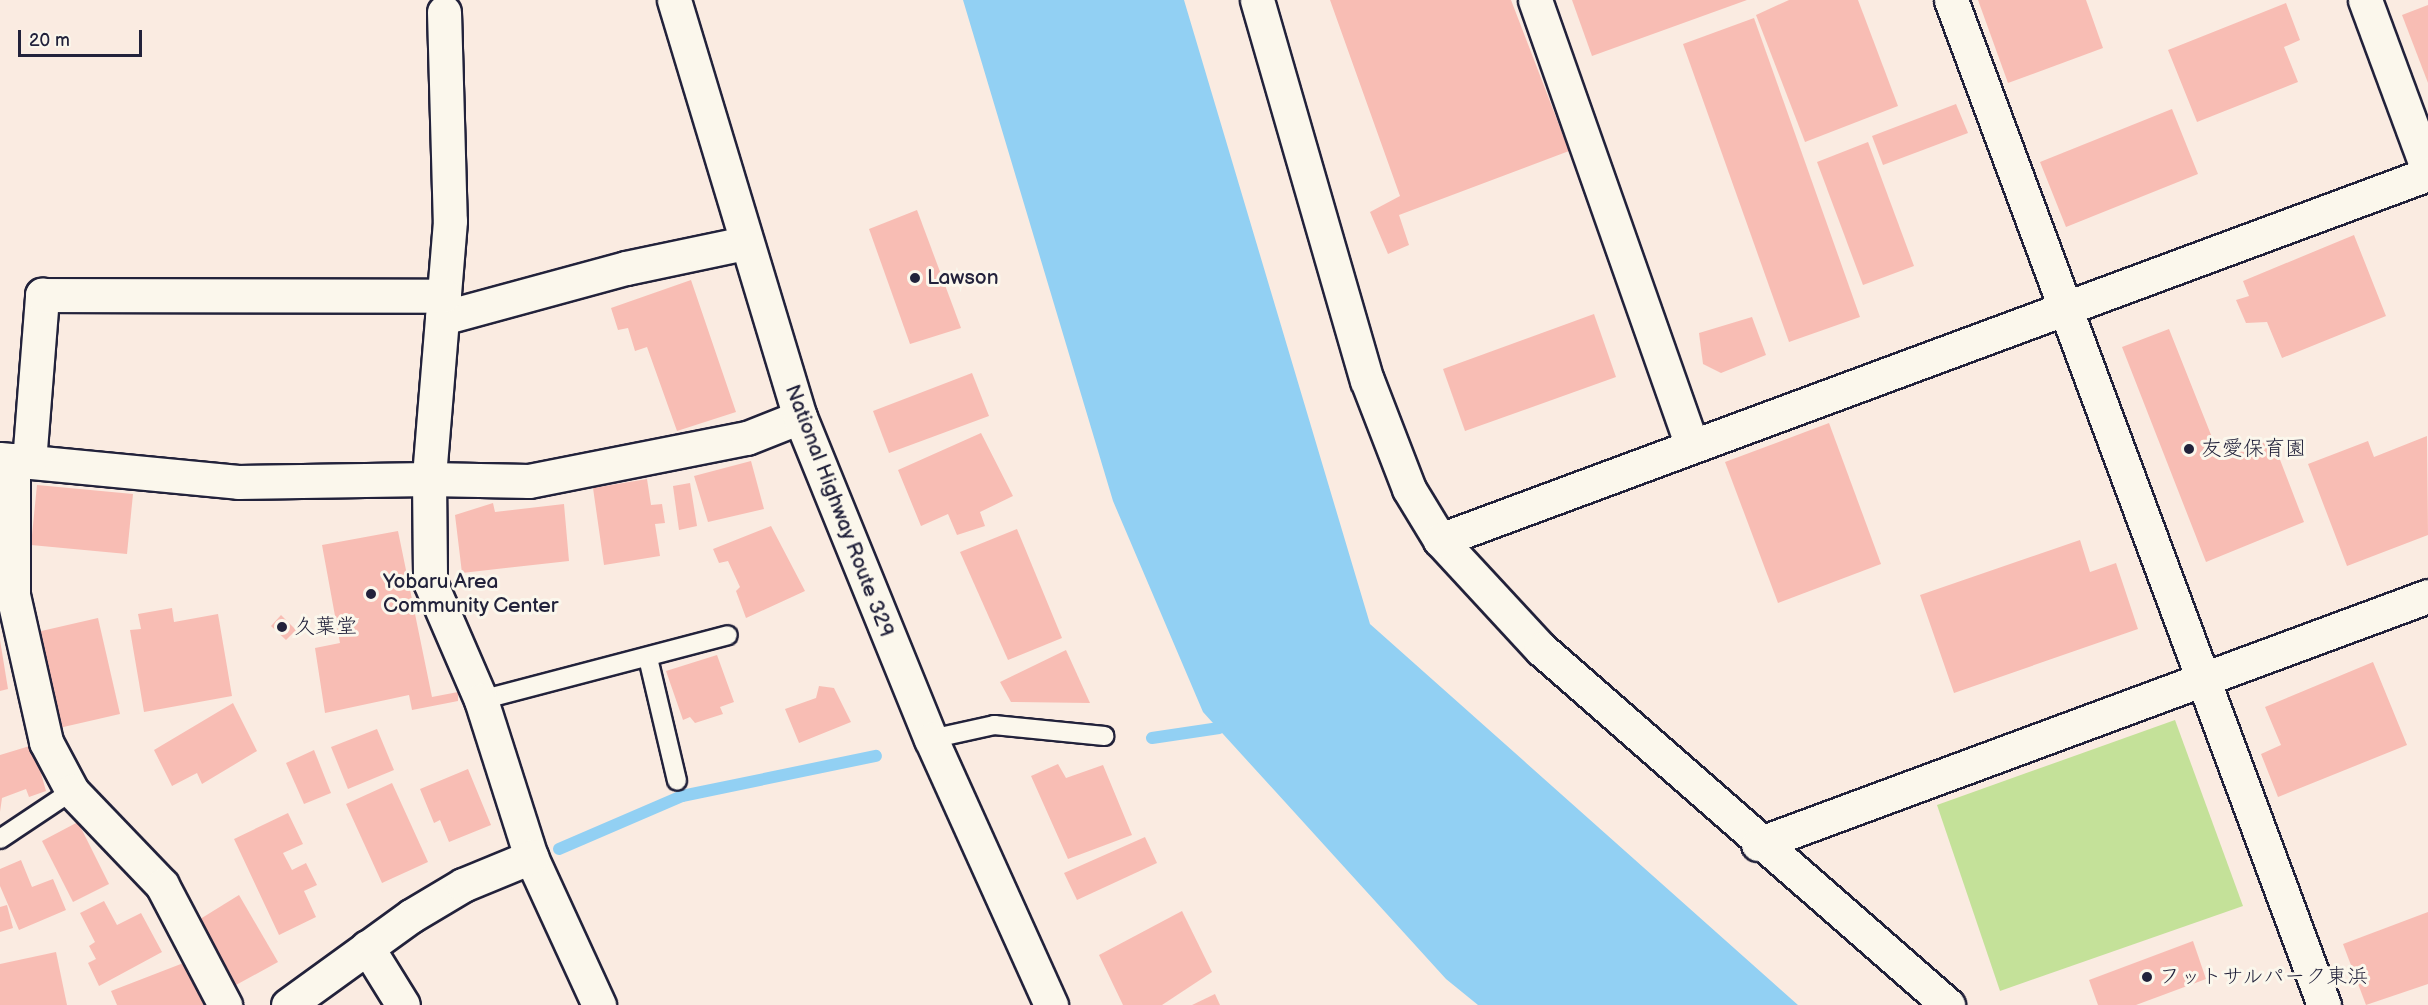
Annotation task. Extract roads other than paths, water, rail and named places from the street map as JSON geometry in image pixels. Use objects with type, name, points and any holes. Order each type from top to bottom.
[{"type":"main road","name":"National Highway Route 329","points":[[674,0],[745,243],[800,417],[931,739],[1051,1005]]},
{"type":"main road","points":[[1257,0],[1366,380],[1409,489],[1440,540],[1541,650],[1758,844],[1948,1005]]},
{"type":"main road","points":[[1534,0],[1692,445]]},
{"type":"main road","points":[[1951,0],[2324,1005]]},
{"type":"main road","points":[[1440,540],[2428,172],[2365,0]]},
{"type":"main road","points":[[444,12],[450,221],[429,479],[430,582],[481,700],[531,857],[599,1005]]},
{"type":"main road","points":[[225,1005],[162,885],[72,791],[46,742],[13,596],[14,460],[42,295],[443,307],[745,243]]},
{"type":"main road","points":[[14,460],[238,482],[429,479],[529,481],[747,438],[800,417]]},
{"type":"main road","points":[[1758,844],[2428,596]]},
{"type":"main road","points":[[288,1005],[368,947],[463,885],[531,857]]},
{"type":"main road","points":[[368,947],[403,1005]]},
{"type":"lane","points":[[481,700],[648,658],[728,635]]},
{"type":"lane","points":[[648,658],[677,781]]},
{"type":"lane","points":[[931,739],[994,725],[1104,736]]},
{"type":"lane","points":[[0,839],[72,791]]},
{"type":"water","points":[[963,0],[1184,0],[1370,624],[1798,1005],[1478,1005],[1446,979],[1203,712],[1113,501]]},
{"type":"waterway","points":[[1152,738],[1219,728]]},
{"type":"waterway","points":[[559,849],[682,796],[876,756]]},
{"type":"place","name":"Lawson","points":[[915,278]]},
{"type":"place","name":"友愛保育園","points":[[2189,449]]},
{"type":"place","name":"Yobaru Area Community Center","points":[[371,594]]},
{"type":"place","name":"久葉堂","points":[[282,627]]},
{"type":"place","name":"フットサルパーク東浜","points":[[2147,977]]}]
